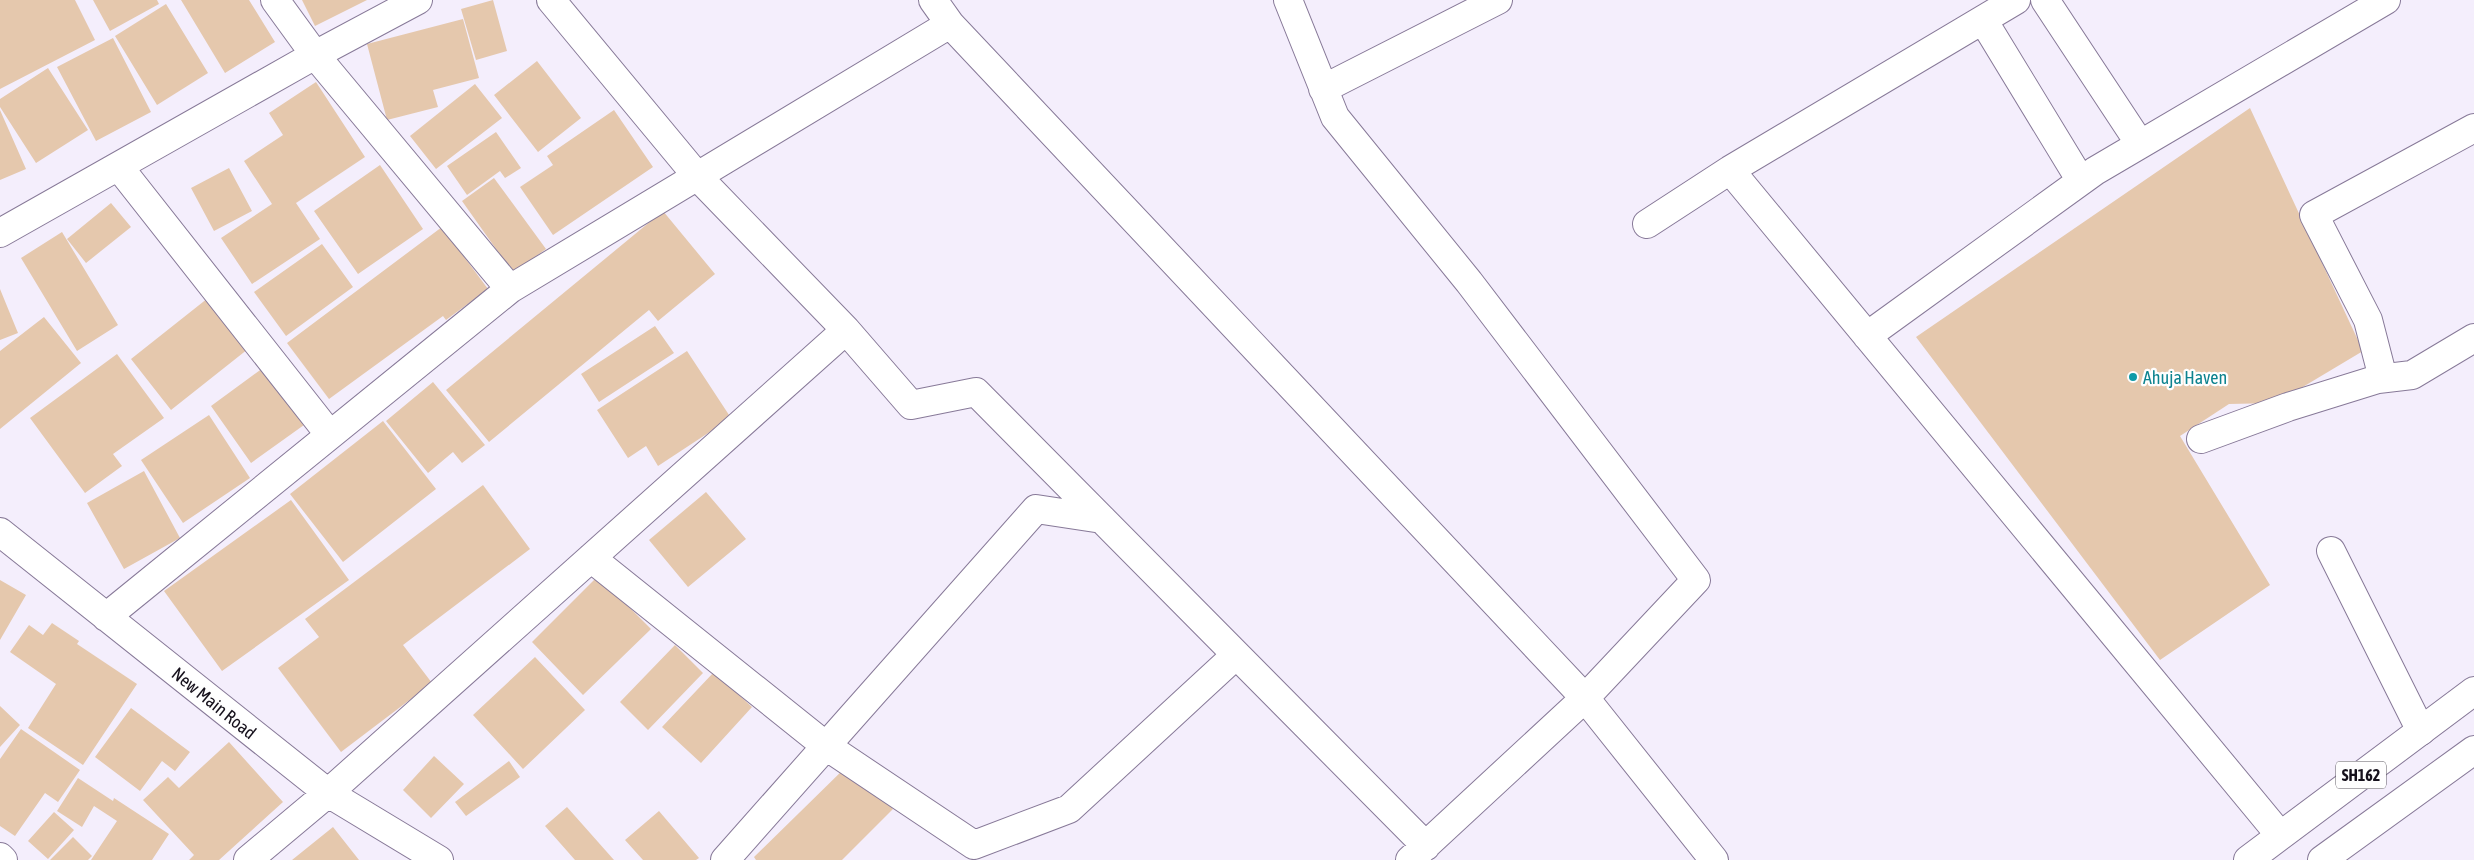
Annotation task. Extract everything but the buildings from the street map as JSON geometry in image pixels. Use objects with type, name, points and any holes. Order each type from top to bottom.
[{"type":"street","points":[[275,0],[315,55],[510,289]]},
{"type":"street","points":[[0,233],[315,55],[418,0]]},
{"type":"street","points":[[551,0],[697,176],[846,330],[911,405],[976,392],[1236,655],[1418,853],[1585,698],[1696,580],[1468,282],[1334,116],[1288,0]]},
{"type":"street","points":[[933,0],[950,24],[1585,698],[1714,860]]},
{"type":"street","points":[[1323,89],[1498,0]]},
{"type":"street","points":[[1647,224],[1730,170],[2016,0]]},
{"type":"street","points":[[2045,0],[2140,144]]},
{"type":"street","points":[[1867,336],[2080,180],[2386,0]]},
{"type":"street","points":[[1983,20],[2080,180]]},
{"type":"street","points":[[106,616],[510,289],[950,24]]},
{"type":"street","points":[[2383,378],[2368,320],[2314,215],[2474,128]]},
{"type":"street","points":[[119,167],[330,435]]},
{"type":"street","points":[[1730,170],[2280,836]]},
{"type":"street","points":[[248,860],[328,793],[846,330]]},
{"type":"street","points":[[2201,439],[2288,407],[2383,378],[2412,375],[2474,338]]},
{"type":"street","points":[[725,860],[1036,509],[1102,519]]},
{"type":"street","name":"New Main Road","points":[[0,532],[328,793],[439,860]]},
{"type":"street","points":[[2331,551],[2421,731]]},
{"type":"street","points":[[591,558],[826,746],[967,852],[1069,809],[1236,655]]},
{"type":"street","name":"SH162","points":[[2248,860],[2474,691]]},
{"type":"street","name":"SH162","points":[[2322,860],[2474,750]]},
{"type":"place","name":"Ahuja Haven","points":[[2133,377]]}]
